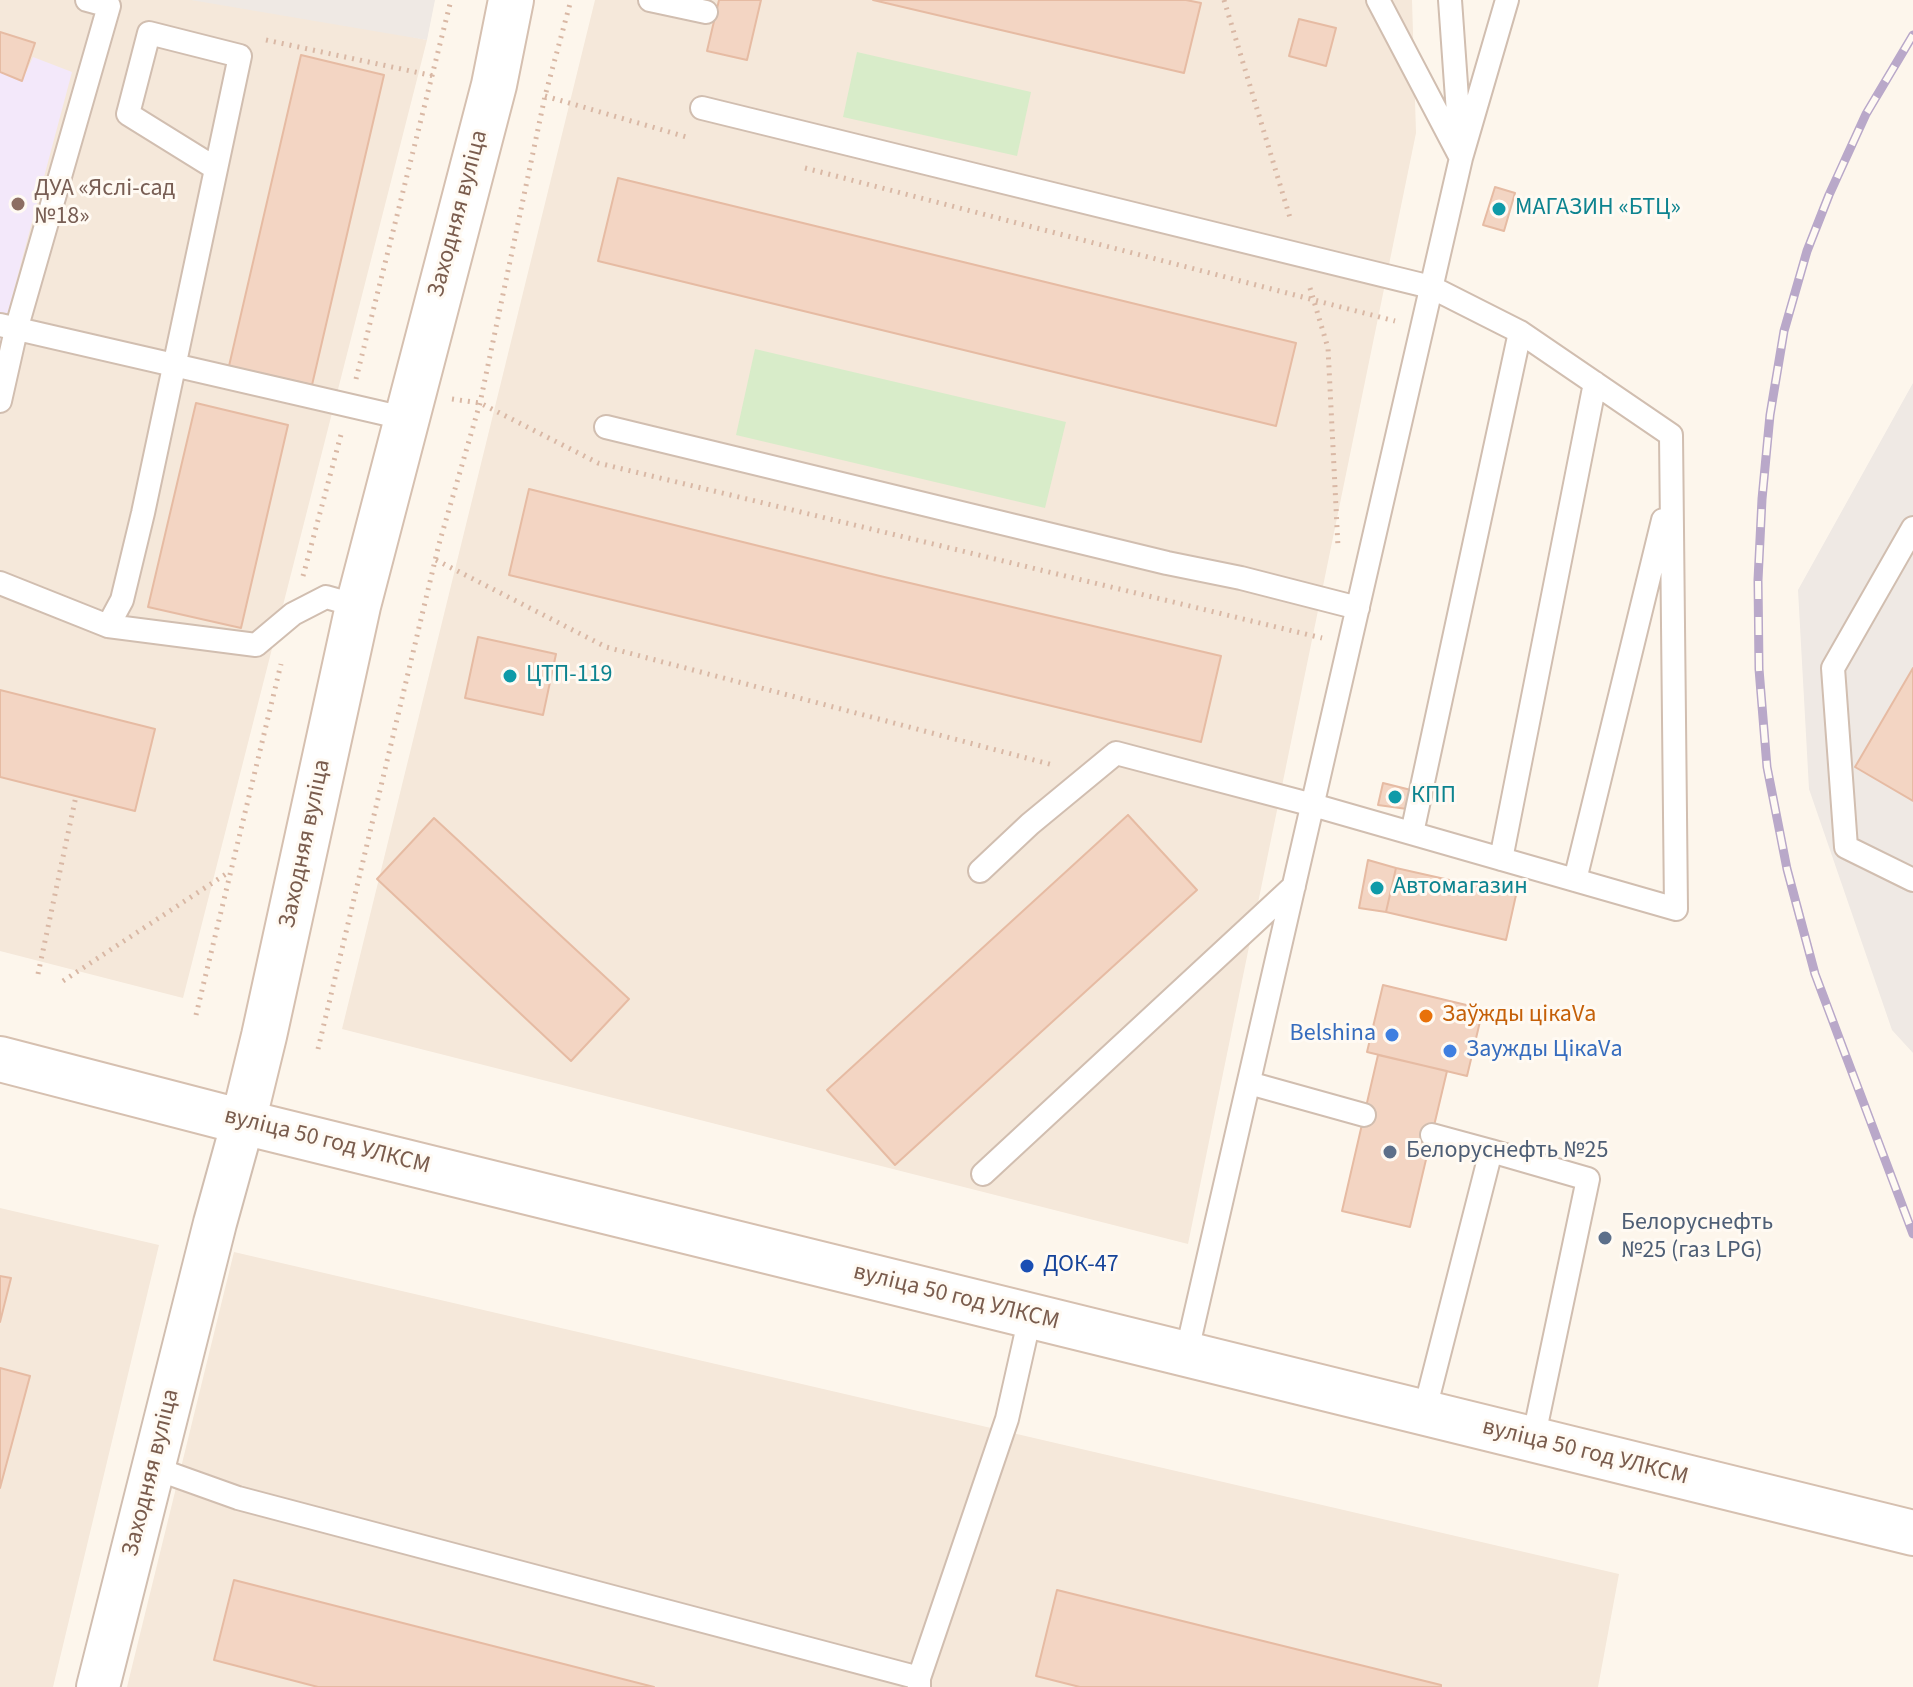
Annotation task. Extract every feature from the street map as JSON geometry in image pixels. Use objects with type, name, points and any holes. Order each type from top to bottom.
[{"type":"main road","name":"Заходняя вуліца","points":[[243,1122],[358,606],[494,85],[511,0]]},
{"type":"main road","name":"вуліца 50 год УЛКСМ","points":[[0,1059],[243,1122],[1913,1533]]},
{"type":"street","name":"Заходняя вуліца","points":[[98,1687],[243,1122]]},
{"type":"lane","points":[[0,401],[8,328],[109,6],[87,0]]},
{"type":"lane","points":[[650,0],[706,12]]},
{"type":"lane","points":[[1378,0],[1461,158]]},
{"type":"lane","points":[[1450,0],[1461,158]]},
{"type":"lane","points":[[1186,1355],[1313,805],[1350,606],[1422,328],[1461,158],[1507,0]]},
{"type":"lane","points":[[108,626],[122,600],[143,513],[240,56],[149,33],[128,114],[215,168]]},
{"type":"lane","points":[[702,108],[1431,287],[1520,332],[1671,435],[1676,909],[1313,805],[1116,753],[980,871]]},
{"type":"lane","points":[[8,328],[408,419]]},
{"type":"lane","points":[[1412,833],[1520,332]]},
{"type":"lane","points":[[1501,859],[1595,383]]},
{"type":"lane","points":[[606,427],[1350,606]]},
{"type":"lane","points":[[1575,880],[1671,488]]},
{"type":"lane","points":[[1913,528],[1833,668],[1846,847],[1913,880]]},
{"type":"lane","points":[[0,583],[108,626],[256,645],[293,614],[326,597],[358,606]]},
{"type":"lane","points":[[983,1174],[1294,886]]},
{"type":"lane","points":[[1249,1083],[1364,1115]]},
{"type":"lane","points":[[1432,1135],[1588,1179],[1533,1440]]},
{"type":"lane","points":[[1424,1413],[1491,1151]]},
{"type":"lane","points":[[154,1468],[238,1498],[919,1683],[1007,1419],[1030,1317]]},
{"type":"path","points":[[196,1015],[293,614],[434,76],[451,0]]},
{"type":"path","points":[[318,1049],[436,560],[480,403],[545,96],[571,0]]},
{"type":"path","points":[[1224,0],[1328,348],[1350,606]]},
{"type":"path","points":[[263,40],[434,76]]},
{"type":"path","points":[[545,96],[701,141]]},
{"type":"path","points":[[793,165],[1422,328]]},
{"type":"path","points":[[436,560],[606,647],[1088,775]]},
{"type":"path","points":[[38,974],[76,796]]},
{"type":"path","points":[[63,981],[230,871]]},
{"type":"shaded area","points":[[0,0],[233,0],[427,40],[183,998],[0,951]]},
{"type":"shaded area","points":[[191,0],[435,0],[427,40]]},
{"type":"shaded area","points":[[595,0],[1412,0],[1416,133],[1188,1244],[342,1029]]},
{"type":"shaded area","name":"ДУА «Яслі-сад №18»","points":[[33,57],[72,72],[0,342],[0,72],[22,81]]},
{"type":"shaded area","points":[[1913,383],[1913,1053],[1892,1030],[1809,789],[1798,590]]},
{"type":"shaded area","points":[[0,1208],[159,1245],[53,1687],[0,1687]]},
{"type":"shaded area","points":[[234,1252],[1619,1574],[1598,1687],[127,1687]]},
{"type":"green space","points":[[857,52],[1031,92],[1017,156],[843,117]]},
{"type":"green space","points":[[755,349],[1066,422],[1045,508],[736,435]]},
{"type":"building","points":[[719,0],[761,0],[747,60],[707,51]]},
{"type":"building","points":[[873,0],[1186,0],[1201,3],[1184,73]]},
{"type":"building","points":[[1299,19],[1336,28],[1326,66],[1289,56]]},
{"type":"building","points":[[0,32],[35,43],[22,81],[0,72]]},
{"type":"building","points":[[301,55],[384,75],[312,385],[229,366]]},
{"type":"building","points":[[618,178],[1296,343],[1276,426],[598,261]]},
{"type":"building","name":"МАГАЗИН «БТЦ»","points":[[1495,187],[1515,193],[1504,231],[1483,225]]},
{"type":"building","points":[[196,403],[288,425],[241,628],[148,607]]},
{"type":"building","points":[[529,489],[1221,656],[1201,742],[509,575]]},
{"type":"building","name":"ЦТП-119","points":[[478,637],[556,654],[543,715],[465,698]]},
{"type":"building","points":[[1913,668],[1913,801],[1855,767]]},
{"type":"building","points":[[0,690],[155,729],[135,811],[0,777]]},
{"type":"building","name":"КПП","points":[[1383,783],[1411,790],[1407,809],[1378,805]]},
{"type":"building","points":[[1128,815],[1197,890],[895,1165],[827,1090]]},
{"type":"building","points":[[434,818],[629,999],[571,1061],[377,879]]},
{"type":"building","name":"Автомагазин","points":[[1368,860],[1396,868],[1386,912],[1359,908]]},
{"type":"building","points":[[1396,868],[1516,895],[1506,940],[1386,912]]},
{"type":"building","points":[[1383,985],[1483,1009],[1467,1076],[1367,1052]]},
{"type":"building","points":[[1378,1055],[1447,1071],[1410,1227],[1342,1211]]},
{"type":"building","points":[[0,1276],[11,1278],[0,1322]]},
{"type":"building","points":[[0,1368],[30,1376],[0,1488]]},
{"type":"building","points":[[234,1580],[654,1687],[318,1687],[214,1660]]},
{"type":"building","points":[[1057,1590],[1441,1687],[1080,1687],[1036,1676]]},
{"type":"railway","points":[[1913,35],[1866,114],[1829,195],[1807,251],[1784,331],[1770,415],[1758,580],[1759,669],[1767,767],[1787,869],[1815,974],[1913,1234]]},
{"type":"place","name":"ДУА «Яслі-сад №18»","points":[[18,204]]},
{"type":"place","name":"МАГАЗИН «БТЦ»","points":[[1499,209]]},
{"type":"place","name":"ЦТП-119","points":[[510,676]]},
{"type":"place","name":"КПП","points":[[1395,797]]},
{"type":"place","name":"Автомагазин","points":[[1377,888]]},
{"type":"place","name":"Заўжды цікаVа","points":[[1426,1016]]},
{"type":"place","name":"Belshina","points":[[1392,1035]]},
{"type":"place","name":"Заужды ЦікаVа","points":[[1450,1051]]},
{"type":"place","name":"Белоруснефть №25","points":[[1390,1152]]},
{"type":"place","name":"Белоруснефть №25 (газ LPG)","points":[[1605,1238]]},
{"type":"place","name":"ДОК-47","points":[[1027,1266]]}]
